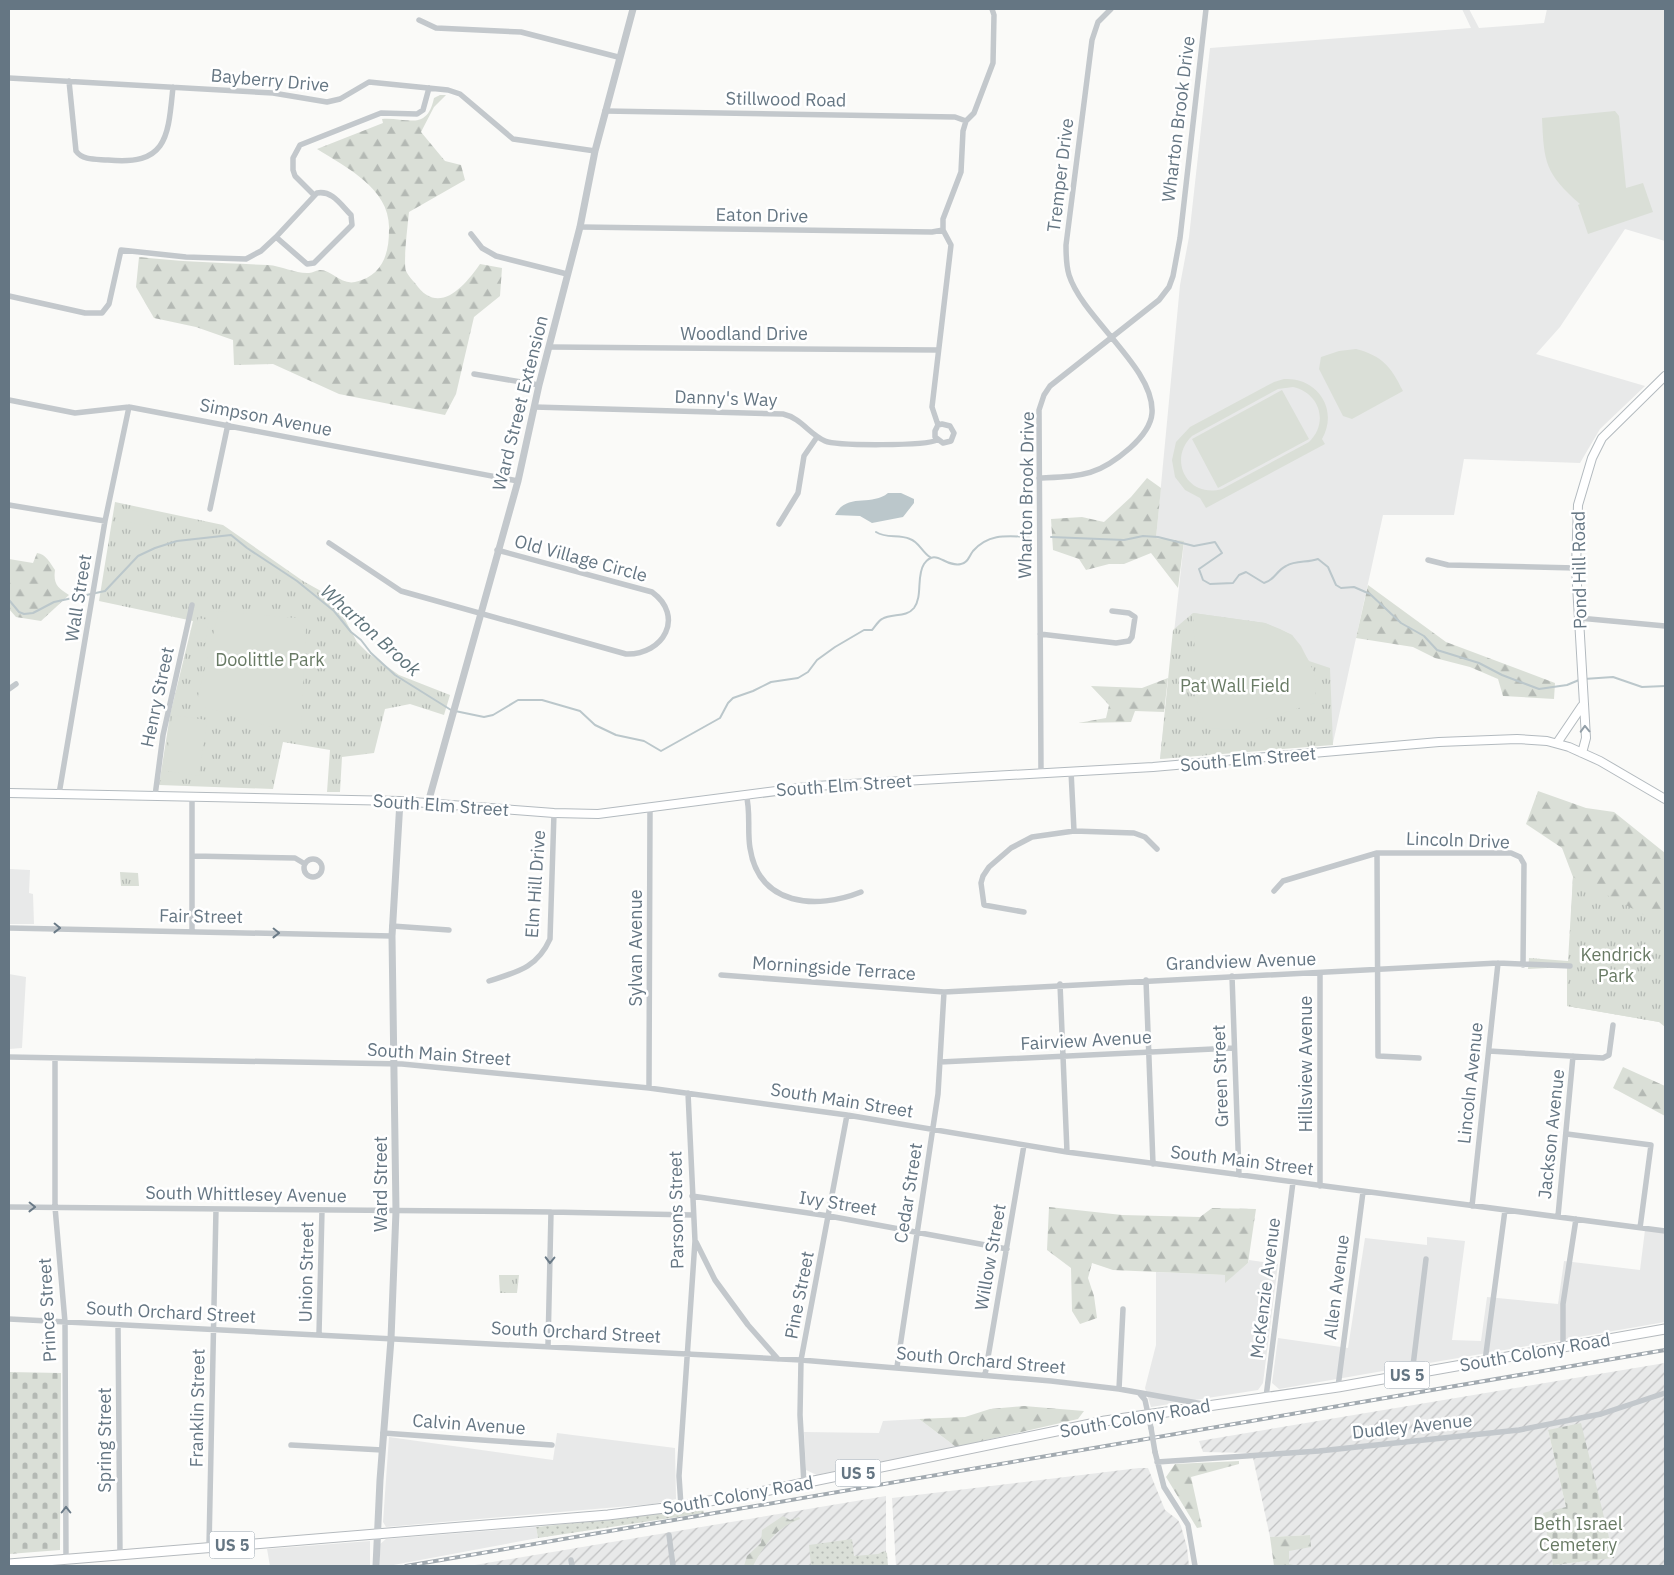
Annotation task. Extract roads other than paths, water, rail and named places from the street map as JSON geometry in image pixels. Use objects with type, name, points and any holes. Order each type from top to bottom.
[{"type":"main road","name":"Pond Hill Road","points":[[1582,753],[1586,738],[1582,706],[1576,568],[1578,505],[1592,458],[1609,430],[1665,376]]},
{"type":"main road","points":[[1557,743],[1582,706]]},
{"type":"main road","name":"South Elm Street","points":[[9,793],[400,801],[554,813],[598,814],[825,785],[1195,764],[1447,742],[1517,739],[1557,743],[1582,753],[1665,799]]},
{"type":"main road","name":"South Colony Road","points":[[9,1564],[376,1533],[583,1518],[681,1506],[804,1484],[1148,1414],[1338,1387],[1665,1329]]},
{"type":"street","name":"Ward Street Extension","points":[[428,803],[497,550],[518,482],[534,407],[580,228],[595,151],[618,57],[633,9]]},
{"type":"street","points":[[937,440],[934,434],[938,426],[932,407],[951,245],[943,230],[943,219],[961,172],[963,131],[966,121],[974,113],[993,63],[994,15],[992,9]]},
{"type":"street","name":"Tremper Drive","points":[[1040,478],[1080,477],[1095,473],[1125,452],[1146,430],[1152,414],[1148,388],[1073,285],[1069,276],[1066,255],[1092,40],[1098,22],[1111,9]]},
{"type":"street","name":"Wharton Brook Drive","points":[[1041,772],[1039,410],[1044,395],[1063,375],[1159,300],[1169,287],[1173,276],[1206,9]]},
{"type":"street","points":[[419,20],[436,28],[521,32],[618,57]]},
{"type":"street","name":"Bayberry Drive","points":[[9,78],[274,93],[327,102],[340,99],[369,82],[429,88],[460,94],[513,139],[595,151]]},
{"type":"street","points":[[69,81],[76,151],[83,158],[120,161],[143,158],[157,149],[163,141],[169,127],[173,87]]},
{"type":"street","points":[[314,195],[295,176],[293,170],[293,158],[300,146],[381,113],[417,114],[423,110],[429,88]]},
{"type":"street","name":"Stillwood Road","points":[[605,111],[955,117],[966,121]]},
{"type":"street","points":[[9,296],[98,314],[105,311],[109,304],[121,250],[186,257],[246,259],[256,254],[276,237],[314,195],[325,192],[331,195],[351,215],[352,225],[314,263],[307,264],[276,237]]},
{"type":"street","name":"Eaton Drive","points":[[580,228],[932,232],[943,230]]},
{"type":"street","points":[[471,234],[482,248],[496,256],[567,274]]},
{"type":"street","name":"Woodland Drive","points":[[550,347],[938,350]]},
{"type":"street","points":[[474,374],[540,385]]},
{"type":"street","name":"Simpson Avenue","points":[[9,400],[74,413],[129,407],[228,424],[518,482]]},
{"type":"street","name":"Wall Street","points":[[59,794],[105,521],[129,407]]},
{"type":"street","name":"Danny's Way","points":[[534,407],[783,414],[798,420],[817,437],[834,444],[921,444],[937,440],[947,443],[954,433],[946,424],[938,426]]},
{"type":"street","points":[[210,509],[228,424]]},
{"type":"street","points":[[779,524],[798,493],[804,456],[817,437]]},
{"type":"street","points":[[9,505],[105,521]]},
{"type":"street","name":"Old Village Circle","points":[[328,542],[401,591],[626,654],[640,654],[654,648],[663,640],[668,627],[666,613],[661,600],[645,589],[497,550]]},
{"type":"street","points":[[1428,560],[1448,565],[1576,568]]},
{"type":"street","name":"Henry Street","points":[[155,796],[163,735],[192,605]]},
{"type":"street","points":[[1040,634],[1116,643],[1129,641],[1132,638],[1135,618],[1129,613],[1112,611]]},
{"type":"street","points":[[1579,618],[1665,626]]},
{"type":"street","points":[[9,689],[16,684]]},
{"type":"street","points":[[1071,771],[1074,831]]},
{"type":"street","points":[[746,794],[750,849],[760,876],[782,896],[802,902],[842,899],[860,892]]},
{"type":"street","points":[[192,797],[192,931]]},
{"type":"street","name":"Ward Street","points":[[376,1566],[376,1533],[391,1339],[396,1211],[392,926],[400,801]]},
{"type":"street","name":"Sylvan Avenue","points":[[650,808],[650,1088]]},
{"type":"street","name":"Elm Hill Drive","points":[[488,981],[533,964],[542,954],[550,939],[554,813]]},
{"type":"street","points":[[1024,912],[984,905],[983,876],[989,867],[1011,848],[1032,837],[1074,831],[1134,833],[1145,837],[1157,849]]},
{"type":"street","points":[[1274,891],[1283,881],[1377,853],[1378,1056],[1420,1058]]},
{"type":"street","name":"Lincoln Drive","points":[[1377,853],[1505,853],[1520,857],[1524,864],[1523,965]]},
{"type":"street","points":[[192,856],[295,858],[305,864]]},
{"type":"street","points":[[392,926],[449,930]]},
{"type":"street","name":"Fair Street","points":[[9,928],[392,936]]},
{"type":"street","name":"Grandview Avenue","points":[[944,992],[1060,984],[1498,963],[1570,966]]},
{"type":"street","name":"Lincoln Avenue","points":[[1472,1206],[1498,963]]},
{"type":"street","name":"Hillsview Avenue","points":[[1320,973],[1320,1186]]},
{"type":"street","name":"Morningside Terrace","points":[[721,975],[944,992]]},
{"type":"street","name":"Green Street","points":[[1232,976],[1239,1175]]},
{"type":"street","points":[[1146,980],[1153,1164]]},
{"type":"street","points":[[1060,984],[1067,1152]]},
{"type":"street","name":"Cedar Street","points":[[897,1367],[933,1130],[940,1062],[944,992]]},
{"type":"street","points":[[1489,1051],[1606,1057],[1609,1054],[1613,1025]]},
{"type":"street","name":"Fairview Avenue","points":[[940,1062],[1234,1048]]},
{"type":"street","name":"Jackson Avenue","points":[[1558,1216],[1573,1056]]},
{"type":"street","name":"South Main Street","points":[[9,1057],[394,1064],[650,1088],[847,1114],[1067,1152],[1665,1231]]},
{"type":"street","name":"Prince Street","points":[[56,1059],[55,1207],[65,1322],[66,1559]]},
{"type":"street","name":"Parsons Street","points":[[681,1506],[678,1476],[695,1241],[688,1093]]},
{"type":"street","name":"Pine Street","points":[[804,1484],[800,1415],[801,1360],[847,1114]]},
{"type":"street","points":[[1567,1134],[1651,1145],[1640,1228]]},
{"type":"street","name":"Willow Street","points":[[985,1375],[1024,1145]]},
{"type":"street","name":"McKenzie Avenue","points":[[1266,1397],[1293,1182]]},
{"type":"street","name":"Allen Avenue","points":[[1338,1387],[1363,1192]]},
{"type":"street","name":"Ivy Street","points":[[692,1196],[829,1216],[1007,1249]]},
{"type":"street","name":"South Whittlesey Avenue","points":[[9,1207],[693,1215]]},
{"type":"street","name":"Franklin Street","points":[[209,1547],[216,1209]]},
{"type":"street","name":"Union Street","points":[[319,1334],[322,1210]]},
{"type":"street","points":[[1485,1361],[1505,1210]]},
{"type":"street","points":[[548,1346],[551,1212]]},
{"type":"street","points":[[1563,1347],[1563,1304],[1576,1219]]},
{"type":"street","points":[[695,1241],[715,1280],[748,1325],[778,1358]]},
{"type":"street","points":[[1412,1374],[1426,1259]]},
{"type":"street","points":[[1119,1389],[1123,1309]]},
{"type":"street","name":"South Orchard Street","points":[[9,1319],[778,1358],[897,1367],[1119,1389],[1207,1405]]},
{"type":"street","name":"Spring Street","points":[[118,1326],[120,1554]]},
{"type":"street","name":"Dudley Avenue","points":[[1157,1462],[1319,1451],[1519,1430],[1601,1414],[1665,1393]]},
{"type":"street","points":[[1140,1394],[1145,1400],[1164,1488],[1188,1525],[1195,1566]]},
{"type":"street","name":"Calvin Avenue","points":[[383,1434],[552,1445]]},
{"type":"street","points":[[291,1445],[382,1450]]},
{"type":"street","points":[[669,1535],[673,1566]]},
{"type":"waterway","points":[[876,532],[913,540],[930,557]]},
{"type":"waterway","name":"Wharton Brook","points":[[9,600],[19,612],[24,614],[33,613],[54,602],[105,591],[138,556],[155,548],[177,541],[231,535],[247,548],[297,581],[334,611],[371,653],[395,675],[451,710]]},
{"type":"waterway","name":"Wharton Brook","points":[[455,711],[484,717],[493,715],[518,700],[542,700],[580,711],[595,725],[616,735],[644,741],[661,751],[720,718],[733,698],[771,682],[798,678],[808,672],[817,660],[835,647],[864,630],[872,630],[882,619],[911,611],[917,603],[920,574],[928,559],[933,557],[950,563],[961,564],[967,561],[979,545],[992,538],[1006,536],[1029,537]]},
{"type":"waterway","name":"Wharton Brook","points":[[1051,537],[1124,540],[1143,536],[1158,537],[1194,546],[1215,542],[1222,553],[1199,569],[1203,580],[1210,584],[1233,583],[1239,575],[1246,572],[1264,583],[1271,580],[1290,564],[1318,559],[1328,567],[1336,585],[1341,588],[1354,587],[1370,594],[1401,623],[1424,636],[1437,650],[1479,663],[1502,675],[1539,689],[1567,685],[1579,680]]},
{"type":"waterway","name":"Wharton Brook","points":[[1584,679],[1613,677],[1642,687],[1665,686]]},
{"type":"railway","points":[[406,1566],[1665,1350]]},
{"type":"park label","name":"Doolittle Park","points":[[270,659]]},
{"type":"park label","name":"Pat Wall Field","points":[[1235,685]]},
{"type":"park label","name":"Kendrick Park","points":[[1616,964]]},
{"type":"park label","name":"Beth Israel Cemetery","points":[[1578,1534]]}]
